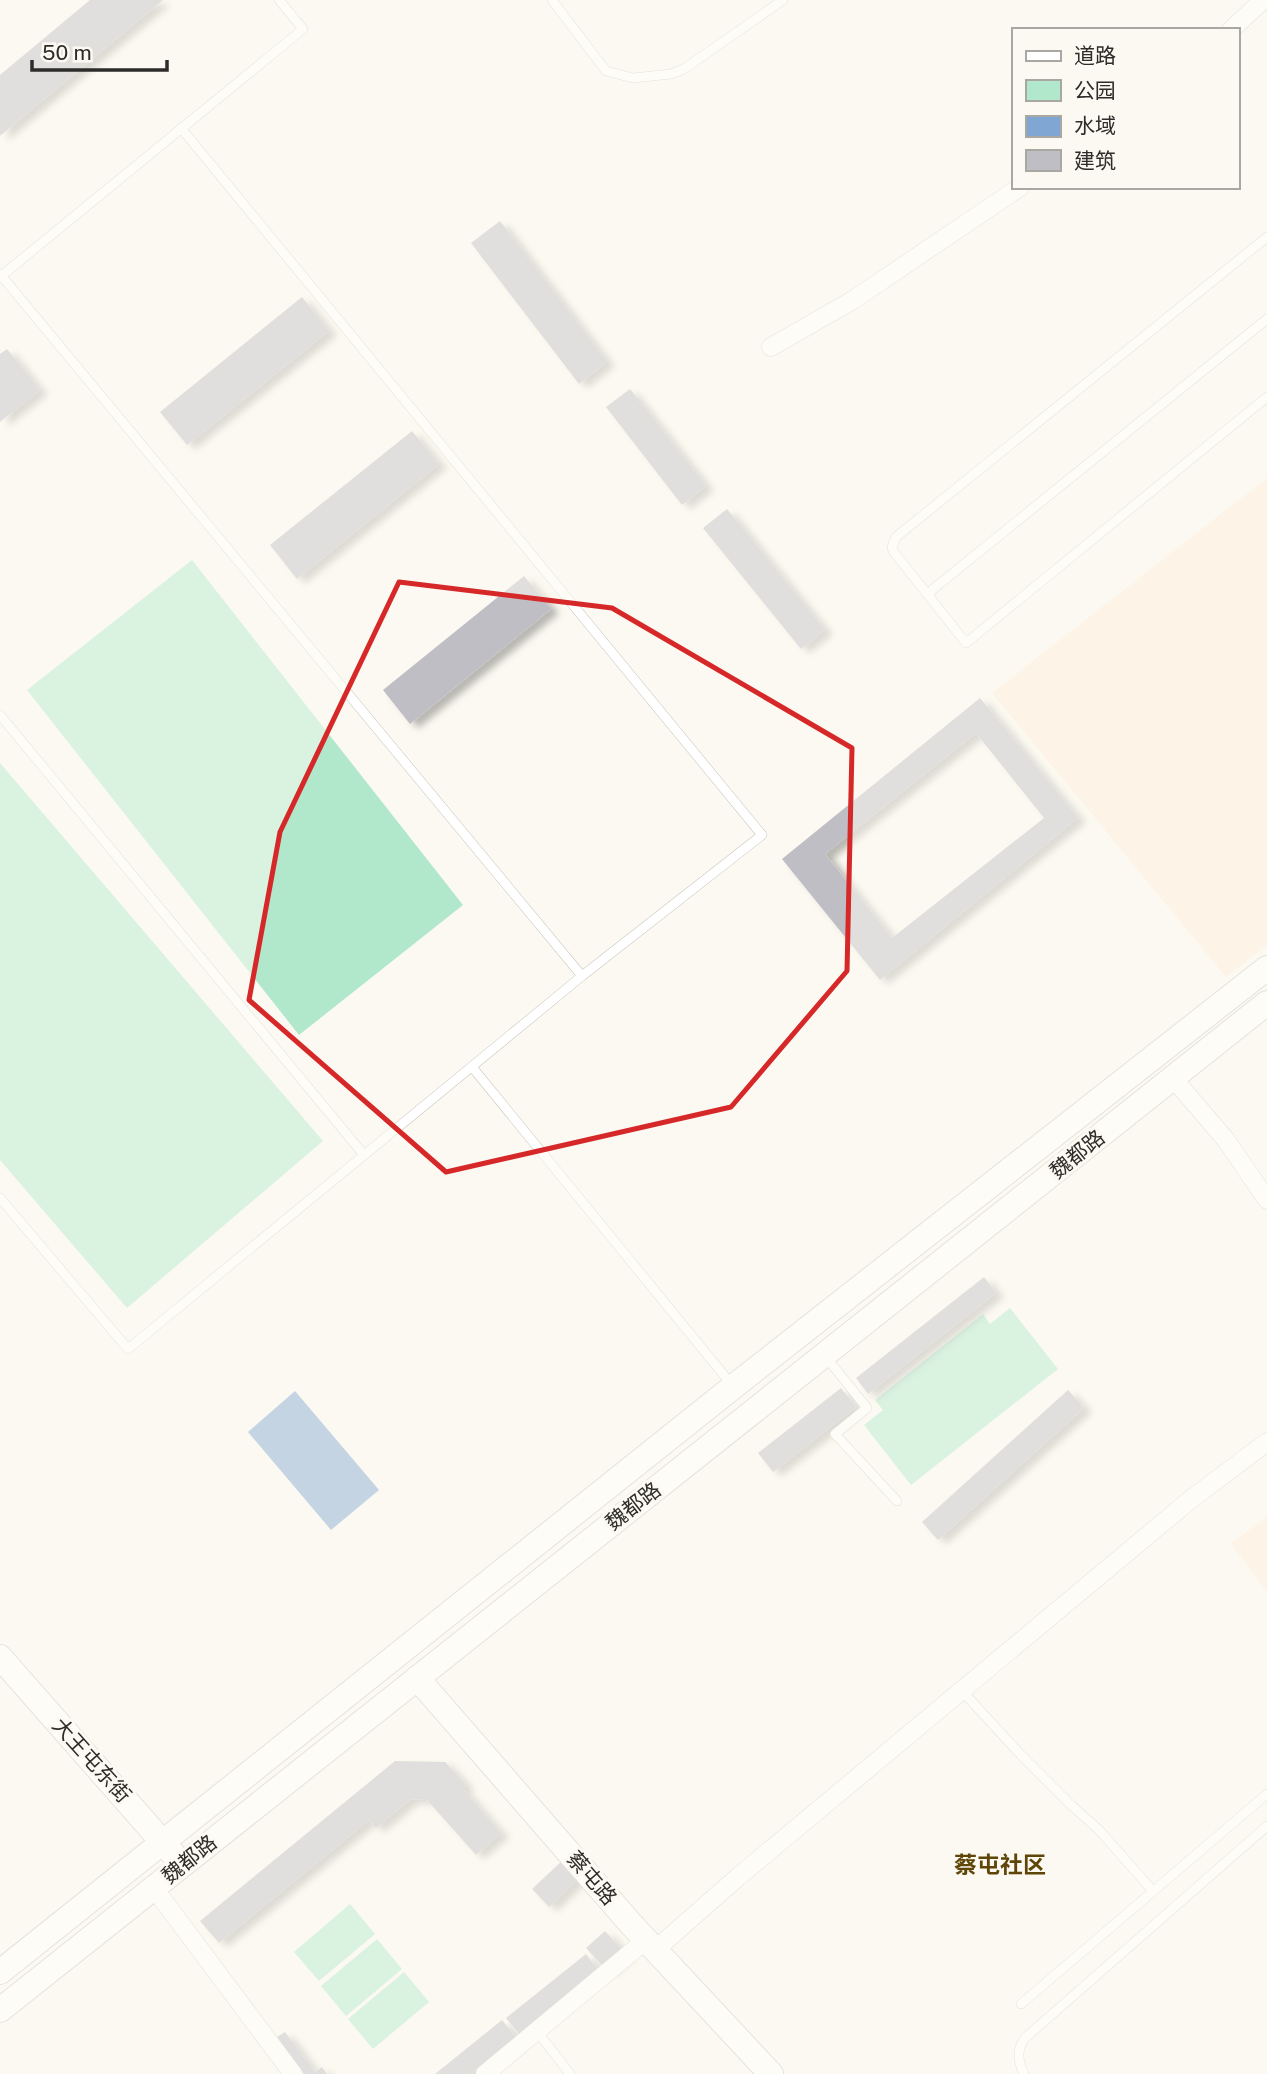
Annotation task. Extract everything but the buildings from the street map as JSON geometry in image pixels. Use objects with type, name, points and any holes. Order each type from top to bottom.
[{"type":"main road","name":"魏都路","points":[[0,1972],[733,1387],[1267,968]]},
{"type":"main road","name":"魏都路","points":[[0,2010],[1267,1003]]},
{"type":"main road","name":"大王屯东街","points":[[0,1657],[163,1841],[181,1865]]},
{"type":"main road","name":"蔡屯路","points":[[417,1678],[651,1945],[771,2074]]},
{"type":"street","points":[[1233,28],[1263,0]]},
{"type":"street","points":[[771,347],[853,300],[1017,189]]},
{"type":"street","points":[[1173,1078],[1226,1140],[1267,1200]]},
{"type":"street","points":[[485,2074],[738,1877],[1190,1500],[1267,1442]]},
{"type":"street","points":[[154,1888],[293,2074]]},
{"type":"lane","points":[[279,0],[303,29],[0,276],[582,976]]},
{"type":"lane","points":[[552,0],[606,71],[633,78],[671,74],[684,69],[783,0]]},
{"type":"lane","points":[[0,1198],[128,1349],[582,976],[762,835],[181,128]]},
{"type":"lane","points":[[1267,237],[895,537],[893,551],[965,643],[1267,397]]},
{"type":"lane","points":[[927,594],[1267,319]]},
{"type":"lane","points":[[0,715],[364,1156]]},
{"type":"lane","points":[[472,1067],[733,1387]]},
{"type":"lane","points":[[824,1355],[867,1408],[835,1434],[897,1501]]},
{"type":"lane","points":[[962,1692],[1029,1764],[1099,1830],[1152,1890]]},
{"type":"lane","points":[[1021,2004],[1267,1794]]},
{"type":"lane","points":[[1024,2074],[1018,2056],[1020,2045],[1025,2038],[1267,1826]]},
{"type":"lane","points":[[537,2031],[570,2074]]},
{"type":"highlighted area","points":[[399,582],[612,608],[852,748],[847,971],[731,1107],[446,1172],[249,1000],[280,832]]},
{"type":"shaded area","points":[[1267,478],[1267,945],[1226,977],[992,693]]},
{"type":"shaded area","points":[[1267,1517],[1267,1591],[1231,1543]]},
{"type":"green space","points":[[192,560],[463,905],[299,1035],[27,690]]},
{"type":"green space","points":[[0,763],[323,1141],[127,1308],[0,1160]]},
{"type":"green space","points":[[1010,1308],[1058,1369],[911,1485],[864,1425],[883,1410],[875,1400],[983,1314],[990,1324]]},
{"type":"green space","points":[[350,1904],[375,1934],[319,1981],[294,1952]]},
{"type":"green space","points":[[377,1939],[402,1969],[346,2016],[321,1986]]},
{"type":"green space","points":[[404,1972],[429,2002],[373,2049],[348,2019]]},
{"type":"water","points":[[295,1391],[379,1490],[331,1530],[248,1432]]},
{"type":"district","name":"蔡屯社区","points":[[1000,1864]]}]
